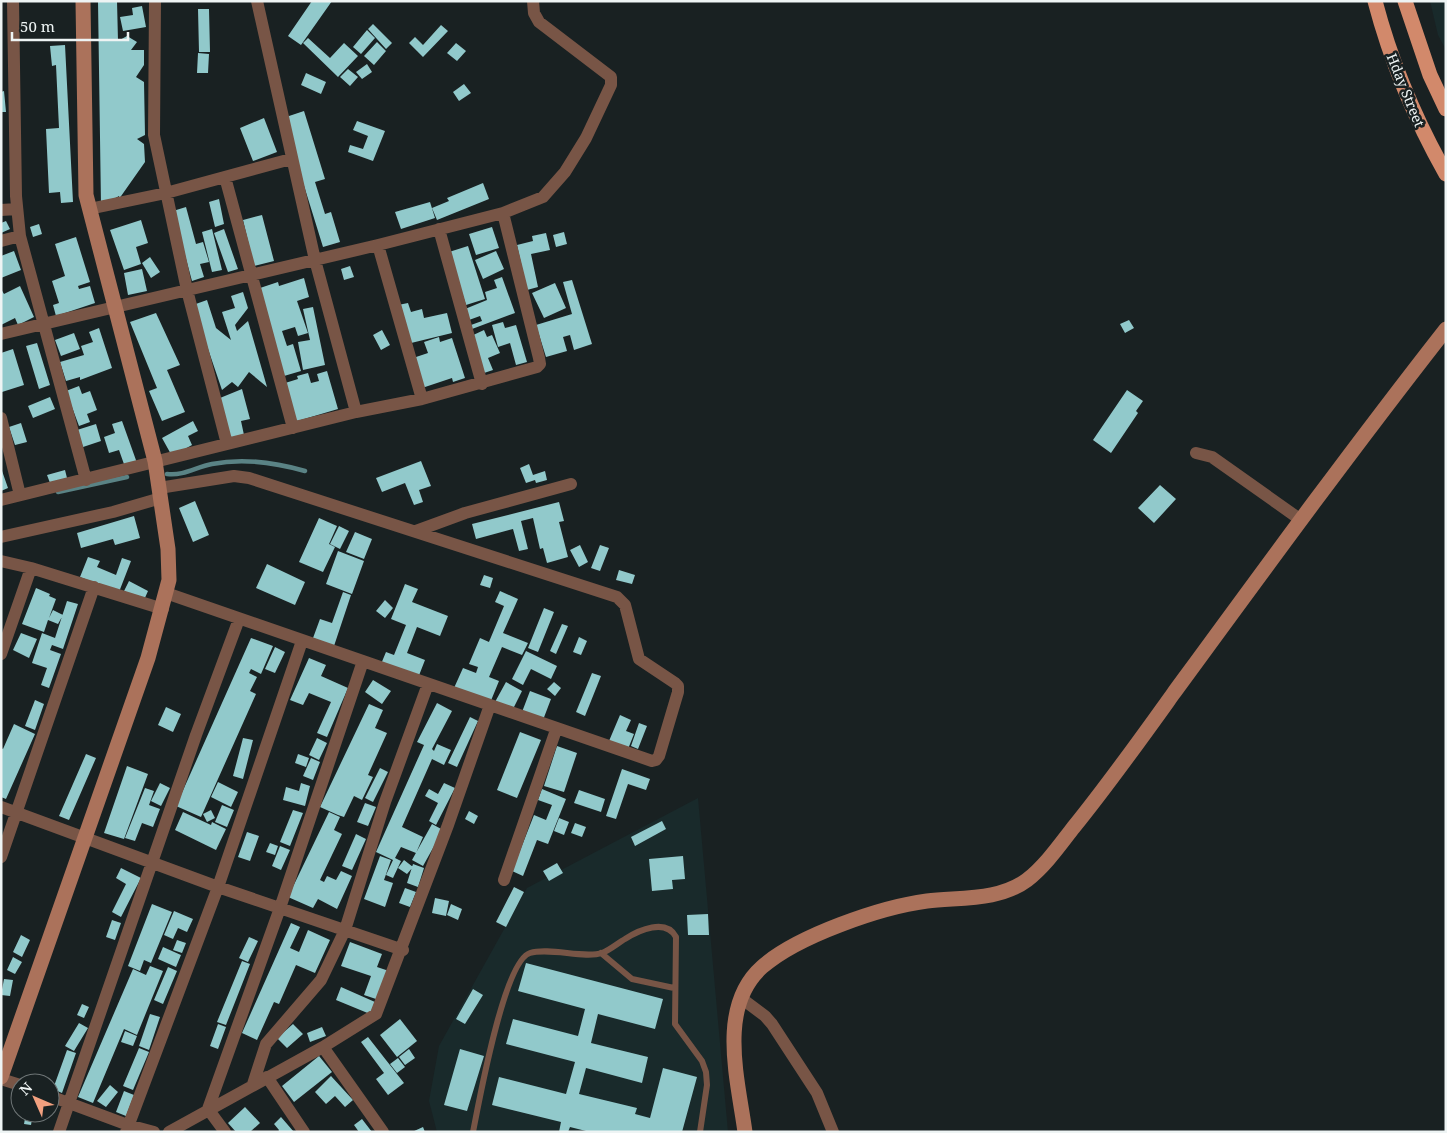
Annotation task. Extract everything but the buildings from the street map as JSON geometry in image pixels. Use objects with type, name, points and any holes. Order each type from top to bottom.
[{"type":"main road","name":"Hday Street","points":[[1375,1],[1394,65],[1414,111],[1446,174]]},
{"type":"main road","name":"Hday Street","points":[[1405,1],[1430,75],[1446,109]]},
{"type":"street","points":[[13,1],[17,209],[20,236],[86,480]]},
{"type":"street","points":[[1,1078],[148,658],[163,609],[170,565],[155,461],[89,209],[86,186],[83,1]]},
{"type":"street","points":[[155,1],[153,128],[187,290],[227,444]]},
{"type":"street","points":[[257,1],[315,260],[356,412]]},
{"type":"street","points":[[1,334],[378,245],[502,213],[543,197],[565,172],[586,138],[611,85],[611,78],[607,72],[539,22],[534,12],[533,1]]},
{"type":"street","points":[[89,209],[166,193],[291,159]]},
{"type":"street","points":[[225,177],[250,276],[293,428]]},
{"type":"street","points":[[1,210],[17,209]]},
{"type":"street","points":[[1,500],[356,412],[422,399],[537,368],[540,364],[502,213]]},
{"type":"street","points":[[439,229],[482,384]]},
{"type":"street","points":[[1,241],[20,236]]},
{"type":"street","points":[[378,245],[422,399]]},
{"type":"street","points":[[745,1132],[735,1062],[734,1036],[741,998],[762,967],[787,950],[852,920],[897,906],[1003,892],[1018,886],[1029,878],[1058,847],[1103,791],[1301,520],[1446,329]]},
{"type":"street","points":[[1,418],[20,495]]},
{"type":"street","points":[[1196,452],[1212,457],[1301,520]]},
{"type":"street","points":[[1,537],[113,512],[160,493],[234,476],[250,478],[416,530],[617,597],[625,606],[639,659],[678,686],[671,718],[656,760],[652,761],[556,730],[490,705],[166,593]]},
{"type":"street","points":[[416,530],[465,513],[571,484]]},
{"type":"street","points":[[1,562],[31,568],[163,609]]},
{"type":"street","points":[[1,654],[31,568]]},
{"type":"street","points":[[1,857],[94,587]]},
{"type":"street","points":[[59,1132],[196,735],[239,619]]},
{"type":"street","points":[[127,1129],[218,887],[302,641]]},
{"type":"street","points":[[208,1109],[280,908],[363,661]]},
{"type":"street","points":[[253,1084],[266,1044],[322,980],[345,930],[385,802],[428,684]]},
{"type":"street","points":[[169,1132],[253,1084],[267,1078],[376,1014],[403,950],[490,705]]},
{"type":"street","points":[[504,880],[556,730]]},
{"type":"street","points":[[1,808],[218,887],[403,950]]},
{"type":"street","points":[[741,998],[765,1016],[772,1024],[816,1093],[833,1132]]},
{"type":"street","points":[[323,1046],[383,1132]]},
{"type":"street","points":[[267,1078],[304,1132]]},
{"type":"street","points":[[60,1100],[127,1129],[154,1132]]},
{"type":"street","points":[[208,1109],[225,1132]]},
{"type":"lane","points":[[473,1132],[491,1048],[509,982],[518,962],[529,953],[540,951],[601,953],[631,936],[654,927],[666,927],[673,931],[676,937],[675,1024],[702,1061],[706,1072],[708,1085],[700,1132]]},
{"type":"lane","points":[[601,953],[632,979],[674,988]]},
{"type":"shaded area","points":[[1430,1],[1446,1],[1446,50],[1438,35]]},
{"type":"shaded area","points":[[698,798],[728,1132],[437,1132],[429,1101],[439,1046],[527,888]]},
{"type":"waterway","points":[[167,474],[179,474],[206,465],[235,461],[271,464],[305,471]]},
{"type":"waterway","points":[[58,492],[127,477]]}]
